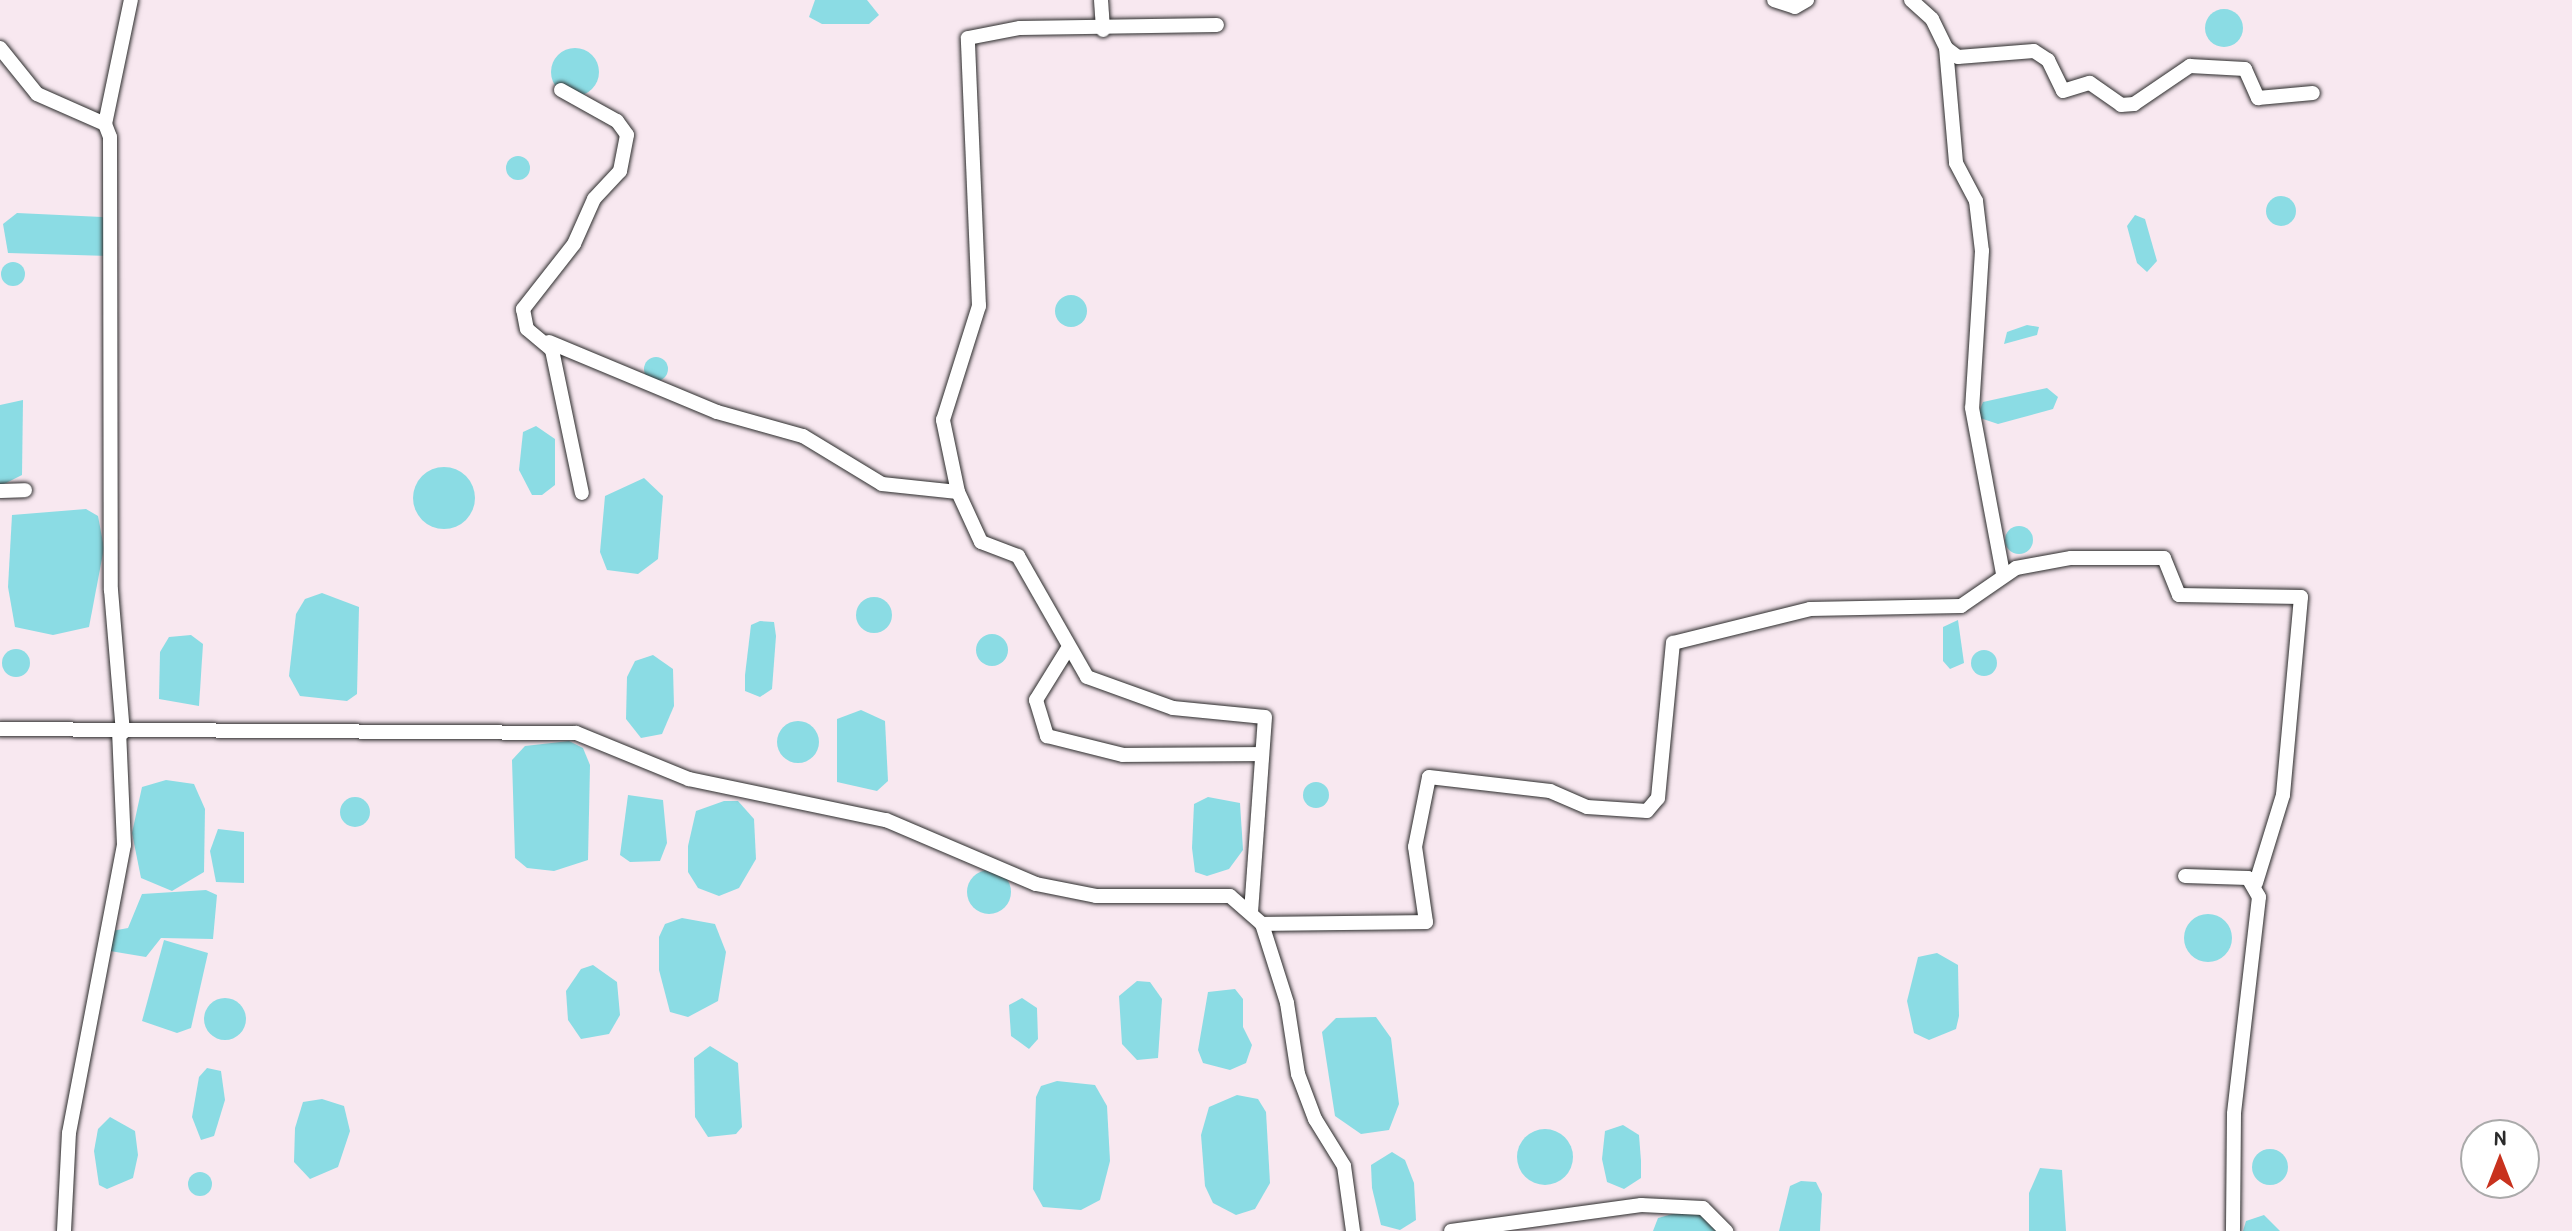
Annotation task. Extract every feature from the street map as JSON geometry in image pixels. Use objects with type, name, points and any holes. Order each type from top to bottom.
[{"type":"street","points":[[64,1231],[69,1133],[124,845],[121,732],[111,590],[114,238],[105,124],[131,0]]},
{"type":"street","points":[[1101,0],[1103,30]]},
{"type":"street","points":[[1774,0],[1795,7],[1807,0]]},
{"type":"street","points":[[1911,0],[1932,19],[1946,48],[1956,163],[1976,201],[1982,251],[1972,408],[2003,573]]},
{"type":"street","points":[[1217,25],[979,32],[963,47],[979,306],[943,420],[958,492],[981,542],[1018,556],[1067,650],[1087,677],[1114,692],[1173,708],[1260,713],[1262,754],[1251,912]]},
{"type":"street","points":[[0,48],[37,94],[105,124]]},
{"type":"street","points":[[1946,48],[1958,57],[2034,51],[2048,60],[2063,91],[2090,83],[2121,105],[2134,104],[2190,66],[2245,69],[2258,98],[2313,93]]},
{"type":"street","points":[[561,90],[617,121],[627,146],[620,171],[594,199],[574,244],[523,309],[527,329],[549,342],[717,412],[803,436],[882,484],[958,492]]},
{"type":"street","points":[[549,342],[582,493]]},
{"type":"street","points":[[0,491],[25,490]]},
{"type":"street","points":[[1262,924],[1426,922],[1415,847],[1429,777],[1550,791],[1587,807],[1647,811],[1658,798],[1673,643],[1810,609],[1961,606],[2003,573],[2039,560],[2164,558],[2179,595],[2301,597],[2283,795],[2256,883],[2256,966],[2234,1114],[2233,1231]]},
{"type":"street","points":[[1067,650],[1036,700],[1047,736],[1123,755],[1262,754]]},
{"type":"street","points":[[0,729],[576,733],[689,779],[886,820],[1036,884],[1096,896],[1230,896],[1262,924],[1287,1003],[1298,1074],[1344,1166],[1353,1231]]},
{"type":"street","points":[[2185,876],[2256,883]]},
{"type":"street","points":[[1451,1231],[1641,1205],[1714,1211],[1726,1231]]},
{"type":"water","points":[[815,0],[867,0],[879,15],[869,24],[822,24],[809,17]]},
{"type":"water","points":[[2224,9],[2238,14],[2243,28],[2238,42],[2224,47],[2210,42],[2205,28],[2210,14]]},
{"type":"water","points":[[575,48],[592,55],[599,72],[592,89],[575,96],[558,89],[551,72],[558,55]]},
{"type":"water","points":[[518,156],[527,159],[530,168],[527,177],[518,180],[509,177],[506,168],[509,159]]},
{"type":"water","points":[[2281,196],[2287,197],[2295,205],[2295,217],[2287,225],[2281,226],[2275,225],[2267,217],[2266,211],[2267,205],[2275,197]]},
{"type":"water","points":[[17,213],[110,220],[109,256],[8,253],[3,224]]},
{"type":"water","points":[[2135,215],[2145,219],[2157,261],[2147,272],[2137,263],[2127,226]]},
{"type":"water","points":[[13,262],[22,265],[25,274],[22,283],[13,286],[4,283],[1,274],[4,265]]},
{"type":"water","points":[[1071,295],[1082,300],[1087,311],[1082,322],[1071,327],[1060,322],[1055,311],[1060,300]]},
{"type":"water","points":[[2027,325],[2039,327],[2037,335],[2004,344],[2007,332]]},
{"type":"water","points":[[656,357],[667,364],[668,369],[661,380],[656,381],[645,374],[644,369],[651,358]]},
{"type":"water","points":[[2047,388],[2058,397],[2053,409],[1998,424],[1977,417],[1983,402]]},
{"type":"water","points":[[23,400],[22,475],[0,486],[0,405]]},
{"type":"water","points":[[536,426],[555,439],[555,485],[542,495],[532,495],[519,470],[523,432]]},
{"type":"water","points":[[444,467],[466,476],[475,498],[466,520],[444,529],[422,520],[413,498],[422,476]]},
{"type":"water","points":[[644,478],[663,496],[658,559],[638,574],[607,570],[600,552],[605,496]]},
{"type":"water","points":[[86,509],[98,516],[104,548],[89,627],[53,635],[15,627],[8,587],[12,515]]},
{"type":"water","points":[[2019,526],[2029,530],[2033,540],[2029,550],[2019,554],[2009,550],[2005,540],[2009,530]]},
{"type":"water","points":[[322,593],[359,607],[357,694],[347,701],[300,696],[289,676],[296,614],[305,599]]},
{"type":"water","points":[[874,597],[886,603],[892,615],[886,627],[874,633],[862,627],[856,615],[862,603]]},
{"type":"water","points":[[1958,620],[1964,663],[1950,669],[1943,661],[1943,627]]},
{"type":"water","points":[[760,621],[774,622],[776,636],[772,689],[760,697],[745,691],[745,675],[751,625]]},
{"type":"water","points":[[992,634],[1004,638],[1008,650],[1004,662],[992,666],[980,662],[976,650],[980,638]]},
{"type":"water","points":[[191,635],[203,644],[199,706],[159,699],[160,652],[169,637]]},
{"type":"water","points":[[16,649],[26,653],[30,663],[26,673],[16,677],[6,673],[2,663],[6,653]]},
{"type":"water","points":[[1984,650],[1993,654],[1997,663],[1993,672],[1984,676],[1975,672],[1971,663],[1975,654]]},
{"type":"water","points":[[653,655],[673,669],[674,706],[662,734],[641,738],[626,719],[627,677],[635,661]]},
{"type":"water","points":[[861,710],[885,721],[888,781],[877,791],[837,782],[837,719]]},
{"type":"water","points":[[798,721],[813,727],[819,742],[813,757],[798,763],[783,757],[777,742],[783,727]]},
{"type":"water","points":[[569,741],[583,748],[590,765],[588,860],[554,871],[527,868],[515,858],[512,760],[525,746]]},
{"type":"water","points":[[166,780],[194,784],[205,809],[204,872],[172,891],[141,878],[132,833],[142,787]]},
{"type":"water","points":[[1316,782],[1325,786],[1329,795],[1325,804],[1316,808],[1307,804],[1303,795],[1307,786]]},
{"type":"water","points":[[628,795],[663,800],[667,843],[660,861],[630,862],[620,855]]},
{"type":"water","points":[[355,797],[365,802],[370,812],[365,822],[355,827],[345,822],[340,812],[345,802]]},
{"type":"water","points":[[1208,797],[1240,803],[1243,850],[1229,869],[1207,876],[1195,872],[1192,848],[1194,804]]},
{"type":"water","points":[[724,801],[738,801],[754,819],[756,859],[739,888],[719,896],[698,888],[688,872],[688,846],[696,811]]},
{"type":"water","points":[[218,829],[244,832],[244,883],[216,882],[210,851]]},
{"type":"water","points":[[989,870],[1004,877],[1011,892],[1004,907],[989,914],[974,907],[967,892],[974,877]]},
{"type":"water","points":[[206,890],[217,895],[213,939],[161,938],[146,957],[110,951],[112,931],[128,928],[142,894]]},
{"type":"water","points":[[2208,914],[2217,915],[2225,921],[2231,929],[2231,947],[2225,955],[2217,961],[2208,962],[2199,961],[2191,955],[2185,947],[2184,938],[2185,929],[2191,921],[2199,915]]},
{"type":"water","points":[[682,918],[715,924],[726,952],[718,1001],[688,1017],[670,1012],[659,970],[659,937],[665,924]]},
{"type":"water","points":[[164,940],[208,953],[191,1028],[177,1033],[142,1021]]},
{"type":"water","points":[[1937,953],[1958,965],[1959,1016],[1956,1029],[1929,1040],[1914,1033],[1907,1001],[1918,957]]},
{"type":"water","points":[[593,965],[617,982],[620,1015],[609,1034],[581,1039],[568,1020],[566,991],[581,969]]},
{"type":"water","points":[[1137,981],[1150,982],[1162,999],[1158,1058],[1137,1060],[1122,1044],[1119,996]]},
{"type":"water","points":[[1235,989],[1243,999],[1243,1027],[1252,1045],[1246,1063],[1230,1070],[1203,1063],[1198,1050],[1208,992]]},
{"type":"water","points":[[225,998],[240,1004],[246,1019],[240,1034],[225,1040],[210,1034],[204,1019],[210,1004]]},
{"type":"water","points":[[1022,998],[1037,1008],[1038,1039],[1029,1049],[1011,1036],[1009,1005]]},
{"type":"water","points":[[1376,1017],[1391,1038],[1399,1104],[1389,1130],[1361,1134],[1335,1116],[1322,1032],[1336,1018]]},
{"type":"water","points":[[710,1046],[738,1063],[742,1127],[736,1134],[708,1137],[695,1117],[694,1058]]},
{"type":"water","points":[[207,1068],[221,1071],[225,1100],[214,1136],[201,1140],[192,1117],[199,1077]]},
{"type":"water","points":[[1057,1081],[1095,1085],[1107,1106],[1110,1161],[1100,1200],[1081,1210],[1043,1207],[1033,1189],[1036,1097],[1041,1086]]},
{"type":"water","points":[[1237,1095],[1258,1099],[1266,1112],[1270,1183],[1255,1209],[1236,1215],[1213,1203],[1205,1186],[1201,1135],[1209,1107]]},
{"type":"water","points":[[322,1099],[344,1106],[350,1131],[338,1167],[310,1179],[294,1162],[295,1128],[303,1102]]},
{"type":"water","points":[[110,1117],[135,1131],[138,1155],[133,1178],[107,1189],[99,1185],[94,1151],[98,1129]]},
{"type":"water","points":[[1623,1125],[1639,1135],[1641,1161],[1641,1178],[1624,1189],[1607,1182],[1602,1159],[1605,1131]]},
{"type":"water","points":[[1545,1129],[1565,1137],[1573,1157],[1565,1177],[1545,1185],[1525,1177],[1517,1157],[1525,1137]]},
{"type":"water","points":[[2270,1149],[2282,1155],[2288,1167],[2282,1179],[2270,1185],[2258,1179],[2252,1167],[2258,1155]]},
{"type":"water","points":[[1392,1152],[1405,1160],[1414,1183],[1416,1220],[1400,1230],[1381,1225],[1372,1188],[1371,1165]]},
{"type":"water","points":[[2040,1168],[2062,1170],[2066,1231],[2029,1231],[2029,1193]]},
{"type":"water","points":[[200,1172],[208,1176],[212,1184],[208,1192],[200,1196],[192,1192],[188,1184],[192,1176]]},
{"type":"water","points":[[1801,1181],[1816,1182],[1822,1194],[1820,1231],[1779,1231],[1790,1186]]},
{"type":"water","points":[[1676,1213],[1702,1215],[1717,1231],[1653,1231],[1658,1218]]},
{"type":"water","points":[[2264,1215],[2280,1231],[2243,1231],[2246,1221]]}]
